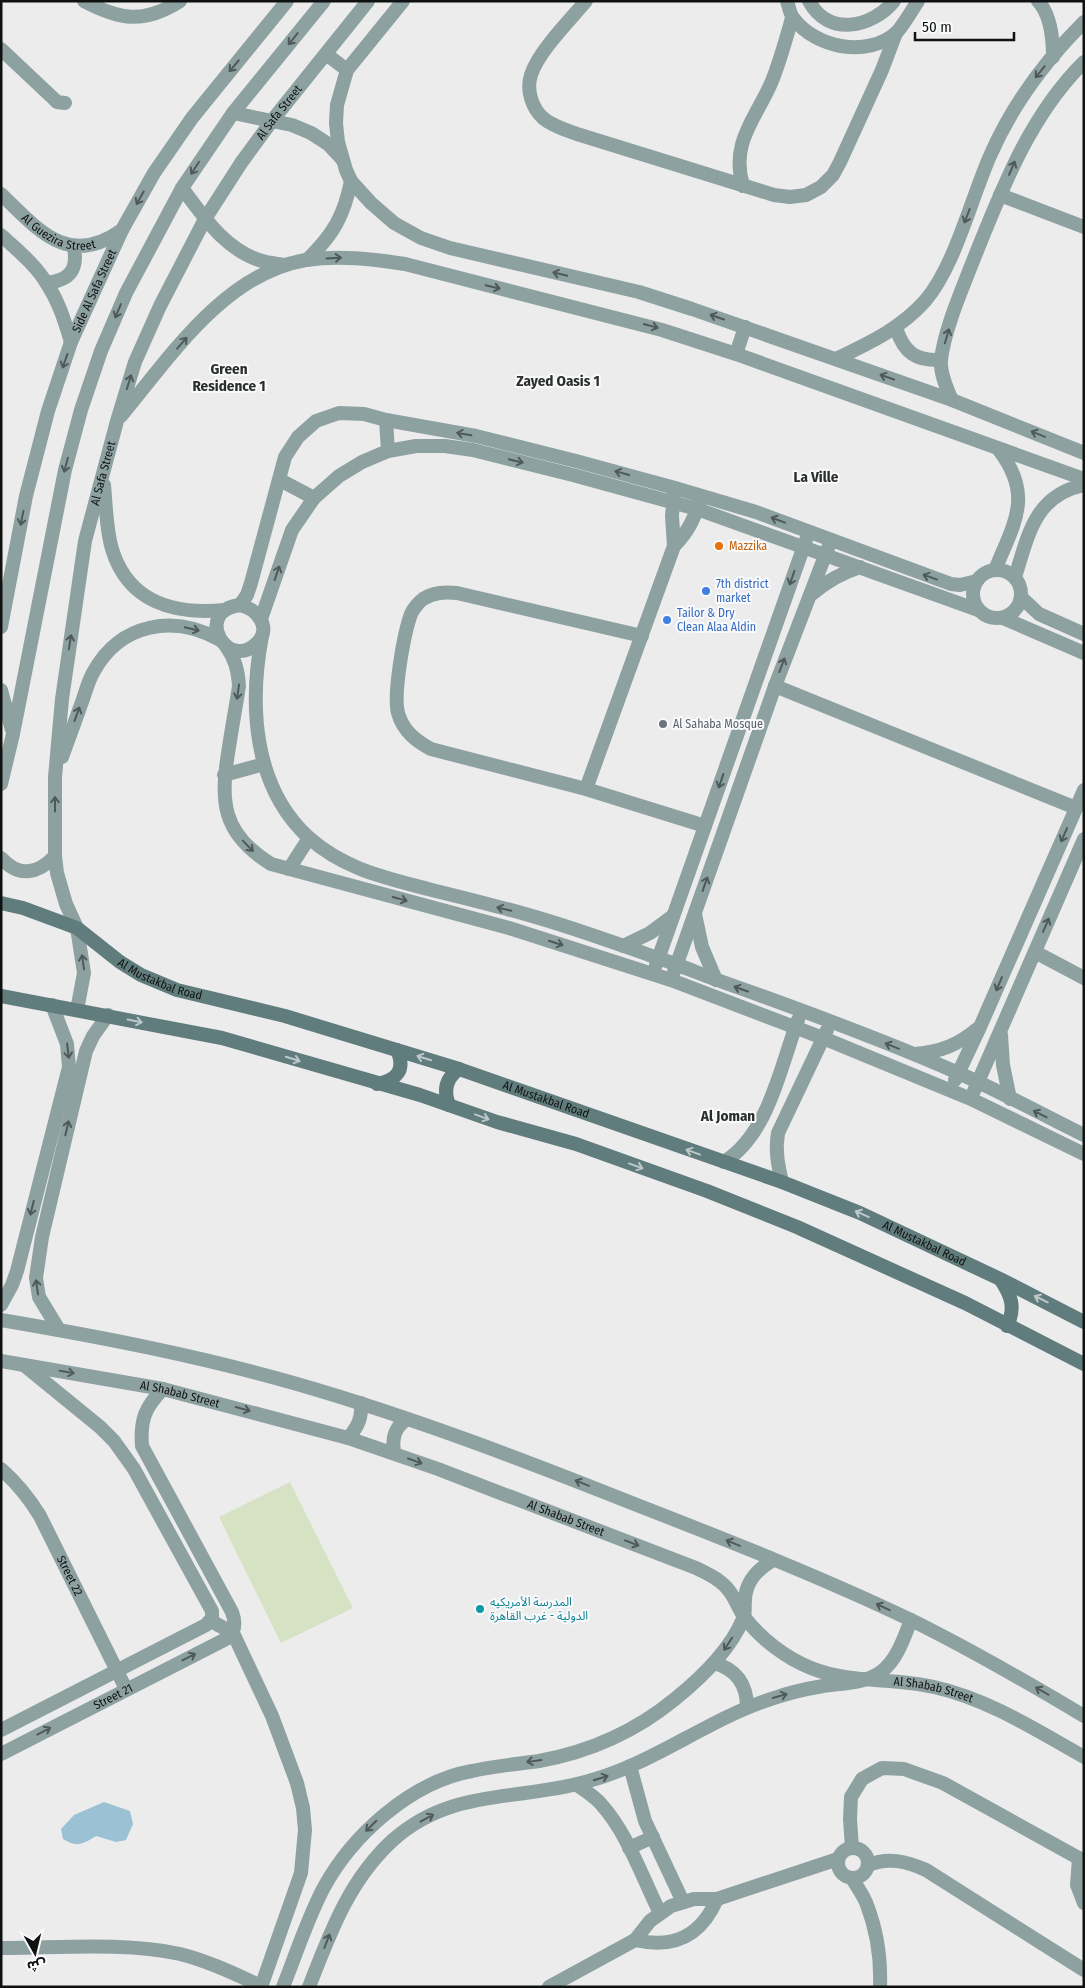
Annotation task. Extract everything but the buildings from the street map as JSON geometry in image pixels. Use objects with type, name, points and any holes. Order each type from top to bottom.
[{"type":"main road","name":"Al Mustakbal Road","points":[[1,903],[23,908],[78,928],[120,962],[142,975],[177,990],[285,1016],[459,1069],[782,1182],[860,1213],[1000,1279],[1084,1322]]},
{"type":"main road","points":[[1,996],[222,1038],[376,1084],[420,1095],[497,1122],[576,1144],[716,1195],[796,1227],[940,1291],[1084,1364]]},
{"type":"main road","points":[[376,1084],[392,1080],[397,1074],[401,1063],[397,1050]]},
{"type":"main road","points":[[449,1105],[446,1098],[446,1084],[453,1073],[459,1069]]},
{"type":"main road","points":[[1000,1279],[1008,1290],[1012,1302],[1012,1314],[1007,1326]]},
{"type":"street","points":[[84,1],[106,13],[131,17],[156,14],[180,1]]},
{"type":"street","name":"Side Al Safa Street","points":[[1,627],[26,496],[48,411],[71,342],[122,230],[154,173],[192,118],[287,1]]},
{"type":"street","name":"Al Safa Street","points":[[77,1010],[84,979],[78,928],[61,889],[55,856],[55,777],[62,699],[86,541],[117,421],[135,362],[160,306],[205,219],[241,163],[368,1]]},
{"type":"street","points":[[403,1],[347,70],[337,105],[336,123],[342,159],[351,181],[376,208],[394,222],[421,238],[450,248],[639,292],[952,400],[1084,452]]},
{"type":"street","points":[[586,1],[551,43],[530,76],[529,91],[531,99],[543,118],[578,134],[743,186],[774,195],[790,197],[806,194],[821,187],[833,175],[866,108],[896,33],[918,1]]},
{"type":"street","points":[[787,1],[792,18],[806,32],[822,42],[841,47],[860,47],[879,42],[896,33]]},
{"type":"street","points":[[809,1],[823,16],[837,23],[852,25],[868,22],[881,15],[893,3],[907,16]]},
{"type":"street","points":[[1038,1],[1047,17],[1051,30],[1053,57]]},
{"type":"street","points":[[1,784],[13,734],[65,470],[81,410],[102,351],[126,293],[182,188],[233,113],[321,3]]},
{"type":"street","points":[[743,186],[738,158],[741,143],[772,80],[792,18]]},
{"type":"street","points":[[836,359],[896,328],[926,300],[937,283],[966,219],[990,155],[1004,127],[1037,75],[1084,22]]},
{"type":"street","points":[[1,49],[54,99],[58,102],[65,102]]},
{"type":"street","points":[[326,54],[347,70]]},
{"type":"street","points":[[952,400],[946,386],[941,360],[964,285],[1000,195],[1034,126],[1056,95],[1084,62]]},
{"type":"street","points":[[233,113],[292,126],[311,133],[328,144],[342,159]]},
{"type":"street","points":[[307,260],[324,244],[337,225],[346,203],[351,181]]},
{"type":"street","points":[[182,188],[220,237],[240,251],[261,261],[285,265]]},
{"type":"street","name":"Al Guezira Street","points":[[1,194],[46,236],[59,243],[74,247],[91,246],[108,240],[122,230]]},
{"type":"street","points":[[1000,195],[1084,227]]},
{"type":"street","points":[[1,235],[47,283],[61,311],[71,342]]},
{"type":"street","points":[[47,283],[60,281],[71,273],[76,260],[74,247]]},
{"type":"street","points":[[117,421],[204,318],[228,297],[256,279],[285,265],[307,260],[356,258],[405,264],[662,330],[736,354],[1084,480]]},
{"type":"street","points":[[736,354],[744,327]]},
{"type":"street","points":[[896,328],[900,340],[907,350],[923,359],[941,360]]},
{"type":"street","points":[[240,605],[251,583],[285,457],[298,436],[316,421],[339,413],[364,414],[386,420],[485,438],[702,495],[756,512],[951,584],[960,585],[977,581]]},
{"type":"street","points":[[386,420],[388,452]]},
{"type":"street","points":[[1084,653],[1003,618],[985,616],[978,610],[697,509],[473,450],[445,446],[426,446],[388,452],[362,462],[338,476],[314,498],[302,513],[292,530],[261,619],[262,636],[256,670],[255,713],[264,764],[271,785],[281,804],[309,838],[336,859],[368,874],[528,915],[659,958],[802,1010],[958,1072],[1084,1136]]},
{"type":"street","points":[[995,570],[1016,518],[1019,500],[1017,482],[1010,465],[999,450]]},
{"type":"street","points":[[102,476],[111,547],[118,567],[130,584],[147,598],[166,607],[195,612],[224,610],[240,605],[249,606],[261,619]]},
{"type":"street","points":[[280,480],[314,498]]},
{"type":"street","points":[[1015,577],[1032,523],[1043,508],[1058,495],[1084,485]]},
{"type":"street","points":[[674,546],[672,531],[675,488]]},
{"type":"street","points":[[586,789],[674,546],[693,523],[702,495]]},
{"type":"street","points":[[653,974],[808,532]]},
{"type":"street","points":[[671,980],[774,686],[831,540]]},
{"type":"street","points":[[809,596],[824,583],[842,573],[860,567]]},
{"type":"street","points":[[978,610],[973,590],[982,575],[995,570],[1009,573],[1015,577],[1019,584],[1022,598],[1039,614],[1084,634]]},
{"type":"street","points":[[642,636],[457,592],[439,592],[422,600],[412,612],[407,627],[396,698],[398,714],[405,729],[416,740],[431,749],[586,789],[705,826]]},
{"type":"street","points":[[1003,618],[1012,614],[1022,598]]},
{"type":"street","points":[[224,610],[216,624],[217,633],[234,658],[239,686],[224,776],[223,798],[229,821],[242,840],[255,854],[271,864],[509,928],[671,980],[823,1038],[971,1098],[1084,1154]]},
{"type":"street","points":[[55,777],[93,671],[106,653],[123,639],[143,629],[165,624],[206,633],[234,650],[250,648],[262,636]]},
{"type":"street","points":[[774,686],[1076,808]]},
{"type":"street","points":[[1,690],[13,734]]},
{"type":"street","points":[[731,751],[749,757]]},
{"type":"street","points":[[224,776],[264,764]]},
{"type":"street","points":[[950,1090],[980,1027],[1084,790]]},
{"type":"street","points":[[290,869],[309,838]]},
{"type":"street","points":[[971,1098],[1084,840]]},
{"type":"street","points":[[1,858],[15,869],[30,872],[44,867],[55,856]]},
{"type":"street","points":[[1043,882],[1062,890]]},
{"type":"street","points":[[695,912],[702,947],[716,980]]},
{"type":"street","points":[[623,946],[650,933],[674,915]]},
{"type":"street","points":[[1034,952],[1084,978]]},
{"type":"street","points":[[1,1305],[12,1285],[16,1271],[68,1067],[67,1044],[52,1005]]},
{"type":"street","points":[[724,1162],[734,1156],[745,1145],[758,1127],[802,1010]]},
{"type":"street","points":[[58,1330],[39,1297],[37,1288],[36,1278],[42,1237],[85,1055],[89,1043],[108,1015]]},
{"type":"street","points":[[782,1182],[775,1147],[778,1133],[831,1022]]},
{"type":"street","points":[[912,1054],[931,1053],[949,1048],[966,1039],[980,1027]]},
{"type":"street","points":[[1001,1030],[1003,1065],[1010,1099]]},
{"type":"street","points":[[1,1320],[122,1341],[202,1359],[297,1384],[445,1431],[573,1479],[773,1560],[912,1620],[1084,1716]]},
{"type":"street","name":"Al Shabab Street","points":[[1,1361],[163,1389],[348,1438],[394,1453],[696,1568],[714,1577],[730,1591],[744,1618],[763,1638],[810,1667],[836,1676],[864,1681],[901,1682],[932,1686],[959,1693],[989,1705],[1084,1757]]},
{"type":"street","points":[[1,1948],[123,1948],[180,1954],[208,1963],[261,1986],[302,1873],[305,1830],[299,1792],[272,1716],[229,1636],[207,1624],[212,1611],[134,1469],[100,1427],[24,1365]]},
{"type":"street","points":[[163,1389],[151,1401],[144,1415],[141,1430],[142,1446],[232,1612],[234,1626],[229,1636]]},
{"type":"street","points":[[348,1438],[360,1422],[361,1404]]},
{"type":"street","points":[[394,1453],[392,1441],[394,1432],[407,1419]]},
{"type":"street","name":"Street 22","points":[[1,1469],[17,1483],[36,1508],[126,1689]]},
{"type":"street","points":[[283,1987],[323,1889],[343,1858],[374,1822],[399,1802],[432,1784],[470,1771],[540,1761],[571,1754],[599,1745],[658,1712],[714,1663],[744,1618],[745,1597],[749,1581],[759,1568],[773,1560]]},
{"type":"street","points":[[309,1987],[345,1900],[370,1864],[393,1840],[417,1823],[441,1810],[473,1800],[576,1785],[606,1777],[747,1707],[800,1690],[864,1681],[881,1672],[894,1657],[912,1620]]},
{"type":"street","name":"Street 21","points":[[1,1730],[207,1624]]},
{"type":"street","name":"Street 21","points":[[1,1754],[229,1636]]},
{"type":"street","points":[[714,1663],[737,1675],[745,1690],[747,1707]]},
{"type":"street","points":[[630,1766],[645,1821],[683,1902]]},
{"type":"street","points":[[852,1848],[851,1797],[862,1779],[882,1768],[904,1769],[943,1784],[1081,1859],[1077,1885],[1084,1903]]},
{"type":"street","points":[[576,1785],[599,1802],[610,1814],[629,1848],[660,1913]]},
{"type":"street","points":[[629,1848],[653,1837]]},
{"type":"street","points":[[852,1848],[864,1852],[868,1865],[865,1872],[860,1876],[852,1878],[841,1872],[838,1860],[840,1854],[852,1848]]},
{"type":"street","points":[[549,1987],[635,1940],[646,1925],[660,1913],[683,1902],[706,1898],[717,1899],[838,1860]]},
{"type":"street","points":[[868,1865],[879,1860],[896,1860],[912,1863],[1080,1967],[1084,1952]]},
{"type":"street","points":[[852,1878],[867,1905],[877,1939],[880,1987]]},
{"type":"street","points":[[635,1940],[649,1944],[663,1944],[690,1934],[711,1913],[717,1899]]},
{"type":"green space","points":[[290,1482],[353,1608],[281,1643],[219,1517]]},
{"type":"water","points":[[104,1802],[130,1811],[133,1824],[126,1840],[116,1842],[96,1836],[84,1843],[76,1844],[63,1839],[61,1829],[74,1815]]},
{"type":"place","name":"Mazzika","points":[[719,546]]},
{"type":"place","name":"7th district market","points":[[706,591]]},
{"type":"place","name":"Tailor & Dry Clean Alaa Aldin","points":[[667,620]]},
{"type":"place","name":"Al Sahaba Mosque","points":[[663,724]]},
{"type":"place","name":"المدرسة الأمريكيه الدولية - غرب القاهرة","points":[[480,1609]]},
{"type":"district","name":"Green Residence 1","points":[[229,378]]},
{"type":"district","name":"Zayed Oasis 1","points":[[558,381]]},
{"type":"district","name":"La Ville","points":[[816,477]]},
{"type":"district","name":"Al Joman","points":[[728,1116]]}]
